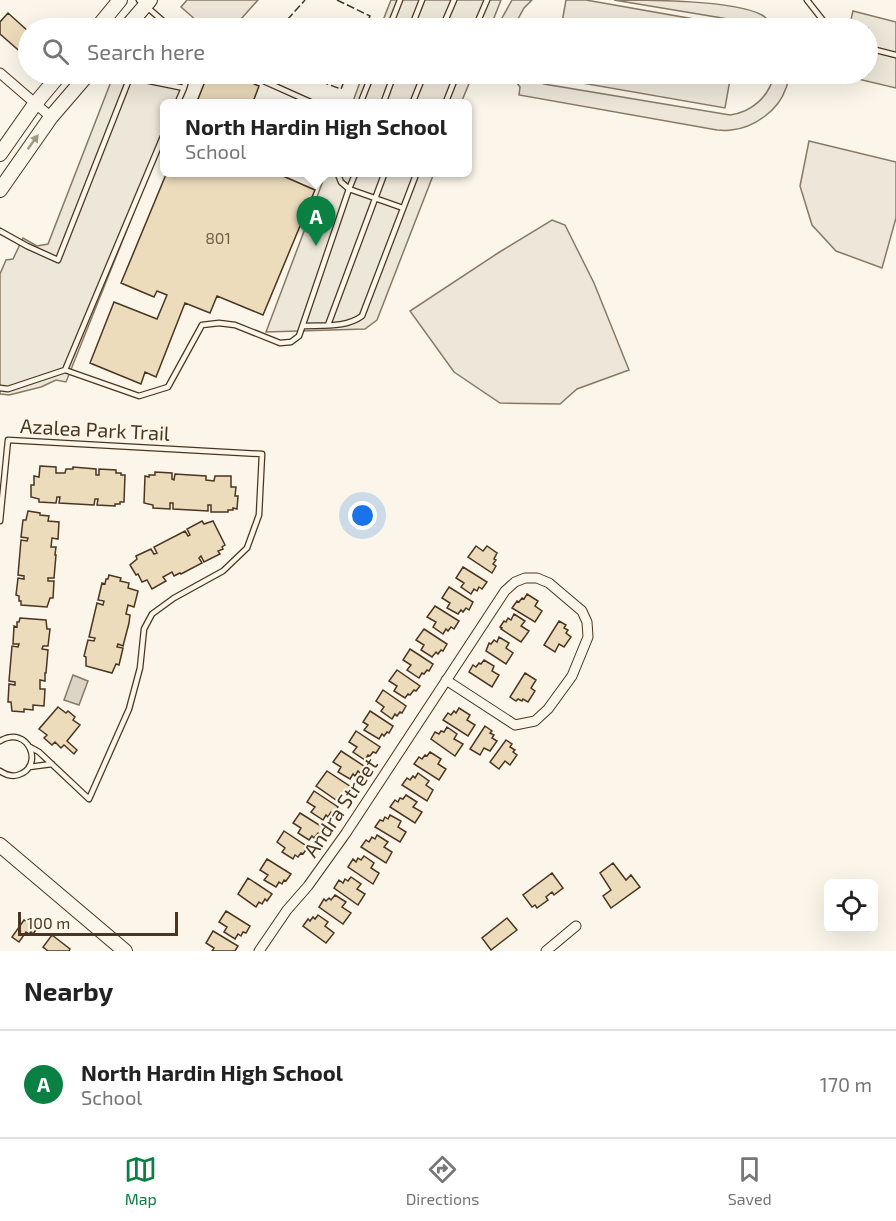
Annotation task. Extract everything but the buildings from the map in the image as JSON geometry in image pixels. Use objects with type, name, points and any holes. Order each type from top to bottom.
[{"type":"main road","points":[[105,18],[120,0]]},
{"type":"main road","points":[[133,18],[145,2]]},
{"type":"main road","points":[[0,154],[52,84]]},
{"type":"main road","points":[[0,190],[51,117],[79,84]]},
{"type":"main road","points":[[0,845],[125,951]]},
{"type":"street","points":[[0,73],[51,117]]},
{"type":"street","name":"Andra Street","points":[[259,951],[346,833],[446,680],[505,591],[515,582],[525,578],[537,578],[549,583],[582,611],[587,622],[588,636],[572,676],[548,709],[536,721],[515,725],[446,680]]},
{"type":"street","points":[[546,951],[576,926]]},
{"type":"lane","points":[[393,18],[400,0]]},
{"type":"lane","points":[[415,18],[422,0]]},
{"type":"lane","points":[[446,18],[454,0]]},
{"type":"lane","points":[[479,18],[487,0]]},
{"type":"lane","points":[[807,0],[821,18]]},
{"type":"lane","points":[[145,2],[161,18]]},
{"type":"lane","points":[[878,51],[896,55]]},
{"type":"lane","points":[[0,231],[58,260],[127,84]]},
{"type":"lane","points":[[164,84],[184,88]]},
{"type":"lane","points":[[179,99],[185,84]]},
{"type":"lane","points":[[270,84],[304,99]]},
{"type":"lane","points":[[362,99],[368,84]]},
{"type":"lane","points":[[385,99],[390,84]]},
{"type":"lane","points":[[414,99],[420,84]]},
{"type":"lane","points":[[447,99],[453,84]]},
{"type":"lane","points":[[65,370],[160,146]]},
{"type":"lane","points":[[339,177],[349,189],[403,208]]},
{"type":"lane","points":[[0,388],[8,388],[65,370],[138,396],[168,387],[202,325],[219,323],[235,325],[280,343],[291,342],[299,336],[303,326],[354,177]]},
{"type":"lane","points":[[328,325],[383,177]]},
{"type":"lane","points":[[303,326],[355,321],[362,316],[415,177]]},
{"type":"lane","name":"Azalea Park Trail","points":[[0,521],[8,440],[262,454],[259,515],[247,548],[223,571],[174,598],[152,614],[144,629],[140,668],[129,709],[89,799],[52,764]]},
{"type":"lane","points":[[1,740],[18,737],[52,764]]},
{"type":"lane","points":[[0,771],[15,776],[22,773],[29,767],[32,757],[30,747]]},
{"type":"lane","points":[[29,767],[52,764]]},
{"type":"lane","points":[[0,780],[9,775]]},
{"type":"shaded area","points":[[187,0],[258,0],[242,18],[194,18],[181,7]]},
{"type":"shaded area","points":[[391,0],[501,0],[494,18],[384,18]]},
{"type":"shaded area","points":[[512,0],[532,0],[518,18],[502,18]]},
{"type":"shaded area","points":[[566,0],[586,0],[688,18],[563,18]]},
{"type":"shaded area","points":[[614,0],[691,2],[732,6],[749,10],[766,18],[722,18]]},
{"type":"shaded area","points":[[853,11],[896,22],[896,88],[878,84],[878,18],[851,18]]},
{"type":"shaded area","points":[[110,84],[186,84],[180,99],[160,99],[160,147],[66,382],[56,380],[41,387],[9,395],[0,394],[0,274],[6,260],[13,259],[23,238],[37,246],[48,244]]},
{"type":"shaded area","points":[[359,84],[469,84],[463,99],[354,99]]},
{"type":"shaded area","points":[[518,84],[544,84],[730,115],[753,107],[764,96],[771,84],[787,84],[778,104],[757,122],[740,129],[726,130],[519,95],[520,87]]},
{"type":"shaded area","points":[[587,84],[729,84],[725,108]]},
{"type":"shaded area","points":[[809,141],[896,162],[896,218],[882,268],[836,251],[812,225],[800,186]]},
{"type":"shaded area","points":[[324,177],[432,177],[377,320],[365,329],[266,332]]},
{"type":"shaded area","points":[[552,220],[565,225],[594,283],[629,370],[577,389],[560,404],[500,403],[454,372],[410,311]]},
{"type":"shaded area","points":[[73,675],[88,681],[79,705],[64,700]]},
{"type":"fence","points":[[289,18],[305,0]]},
{"type":"fence","points":[[337,0],[370,16],[369,18]]},
{"type":"fence","points":[[327,84],[341,89],[343,84]]},
{"type":"place","name":"North Hardin High School","points":[[316,246]]}]
